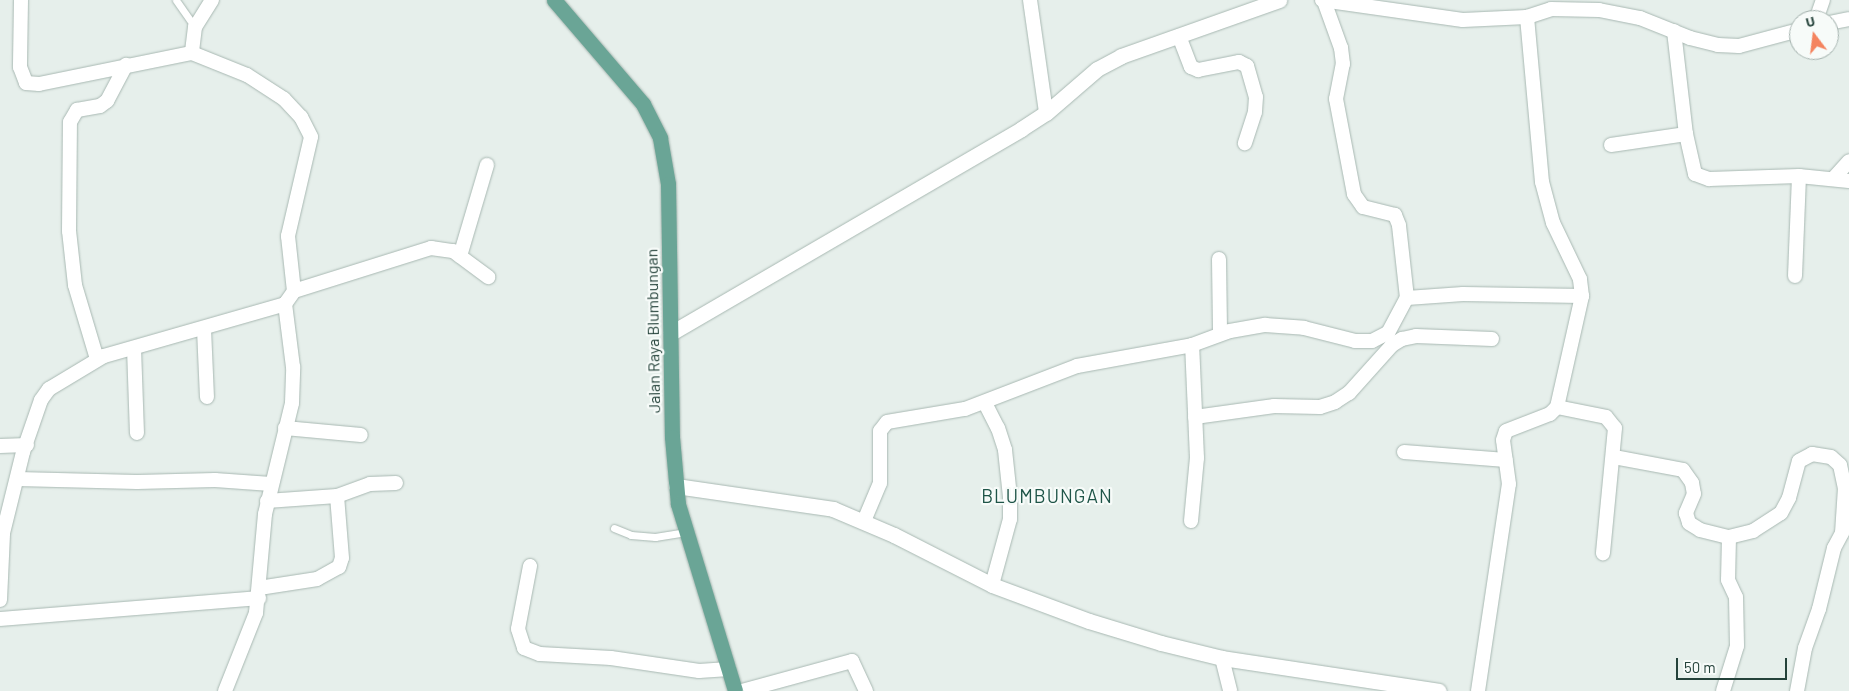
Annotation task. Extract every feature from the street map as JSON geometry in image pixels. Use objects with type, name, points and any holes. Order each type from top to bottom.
[{"type":"main road","name":"Jalan Raya Blumbungan","points":[[554,0],[643,104],[660,138],[668,184],[676,486],[686,532],[735,691]]},
{"type":"street","points":[[21,0],[20,67],[26,83],[39,84],[192,53],[265,85],[284,99],[308,128],[310,152],[288,236],[294,291]]},
{"type":"street","points":[[192,53],[195,27],[212,0]]},
{"type":"street","points":[[1030,0],[1046,113]]},
{"type":"street","points":[[671,333],[1046,113],[1097,69],[1121,56],[1279,0]]},
{"type":"street","points":[[864,521],[880,483],[882,425],[985,403],[1002,393],[1077,366],[1192,345],[1220,334],[1265,326],[1304,328],[1355,341],[1372,341],[1388,333],[1407,298],[1397,218],[1392,213],[1363,207],[1354,194],[1336,99],[1343,64],[1341,48],[1323,0],[1463,20],[1527,17],[1551,9],[1599,10],[1640,18],[1718,45],[1739,46],[1789,33]]},
{"type":"street","points":[[1478,691],[1508,492],[1503,440],[1506,431],[1550,414],[1557,406],[1582,296],[1580,279],[1553,223],[1542,182],[1527,17]]},
{"type":"street","points":[[1674,31],[1686,134],[1695,174],[1700,178],[1799,176],[1849,181]]},
{"type":"street","points":[[1179,36],[1191,67],[1198,70],[1239,62],[1247,66],[1256,97],[1255,112],[1245,143]]},
{"type":"street","points":[[97,359],[75,285],[69,231],[70,122],[77,110],[100,106],[106,101],[126,65]]},
{"type":"street","points":[[1612,145],[1686,134]]},
{"type":"street","points":[[1833,179],[1849,161]]},
{"type":"street","points":[[460,256],[487,165]]},
{"type":"street","points":[[1795,276],[1799,176]]},
{"type":"street","points":[[0,600],[4,534],[27,445],[41,400],[49,389],[97,359],[285,304],[294,291],[431,248],[447,248],[488,277]]},
{"type":"street","points":[[1219,259],[1220,334]]},
{"type":"street","points":[[1407,298],[1463,294],[1582,296]]},
{"type":"street","points":[[225,691],[252,625],[259,593],[267,501],[292,403],[293,367],[285,304]]},
{"type":"street","points":[[204,329],[207,397]]},
{"type":"street","points":[[1195,417],[1274,406],[1320,407],[1334,402],[1350,393],[1392,345],[1402,339],[1416,336],[1492,339]]},
{"type":"street","points":[[1190,521],[1197,473],[1192,345]]},
{"type":"street","points":[[134,348],[137,434]]},
{"type":"street","points":[[985,403],[998,428],[1004,450],[1010,497],[1010,519],[992,586]]},
{"type":"street","points":[[1557,406],[1606,417],[1612,422],[1616,436],[1603,553]]},
{"type":"street","points":[[285,428],[361,435]]},
{"type":"street","points":[[0,446],[27,445]]},
{"type":"street","points":[[1404,452],[1506,460]]},
{"type":"street","points":[[1614,457],[1682,470],[1692,482],[1694,494],[1686,514],[1689,522],[1700,530],[1729,536],[1753,530],[1781,513],[1789,498],[1799,461],[1812,454],[1831,457],[1840,465],[1845,488],[1842,533],[1834,548],[1819,609],[1805,648],[1797,691]]},
{"type":"street","points":[[17,479],[137,482],[215,480],[271,484]]},
{"type":"street","points":[[267,501],[337,496],[370,484],[396,483]]},
{"type":"street","points":[[676,486],[806,503],[864,521],[992,586],[1089,621],[1222,658],[1438,691]]},
{"type":"street","points":[[0,619],[259,593],[317,579],[339,567],[342,558],[337,496]]},
{"type":"street","points":[[1723,691],[1736,646],[1736,596],[1728,580],[1729,536]]},
{"type":"street","points":[[530,566],[518,629],[524,648],[540,654],[611,658],[699,671],[729,670]]},
{"type":"street","points":[[1222,658],[1230,691]]},
{"type":"street","points":[[742,691],[852,661],[866,691]]},
{"type":"lane","points":[[176,0],[195,27]]},
{"type":"lane","points":[[614,528],[631,535],[655,537],[686,532]]},
{"type":"district","name":"BLUMBUNGAN","points":[[1047,496]]}]
